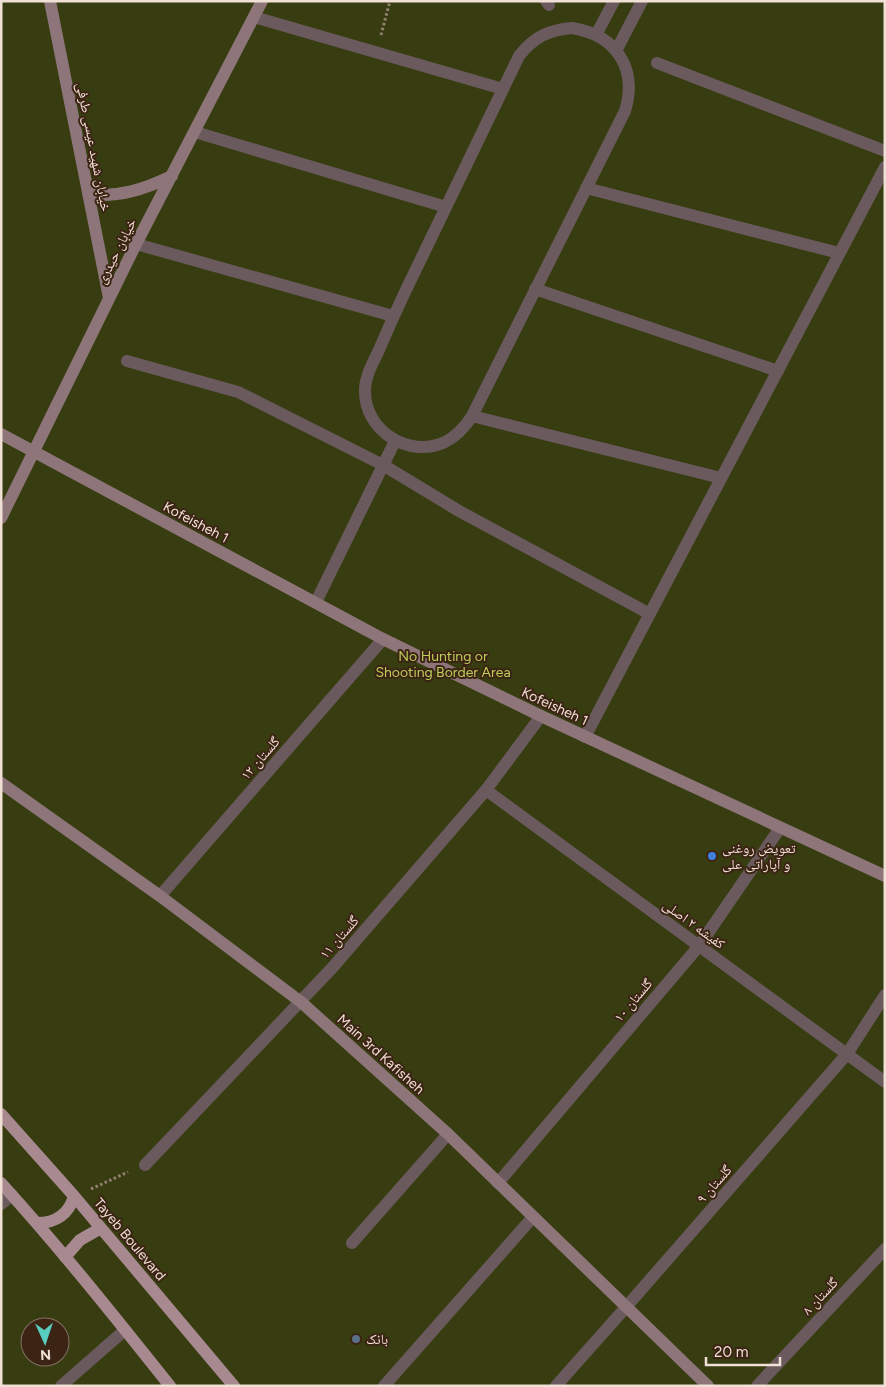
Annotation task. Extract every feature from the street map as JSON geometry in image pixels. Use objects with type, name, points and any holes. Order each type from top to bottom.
[{"type":"main road","name":"Tayeb Boulevard","points":[[1,1114],[74,1196],[234,1386]]},
{"type":"main road","points":[[1,1183],[37,1223],[170,1386]]},
{"type":"main road","points":[[37,1223],[55,1221],[62,1216],[72,1204],[74,1196]]},
{"type":"main road","points":[[65,1257],[80,1240],[101,1228]]},
{"type":"street","name":"خیابان شهید عیسی طرفی","points":[[50,1],[109,298]]},
{"type":"street","name":"خیابان حیدری","points":[[1,518],[136,244],[262,1]]},
{"type":"street","points":[[596,35],[614,1]]},
{"type":"street","points":[[616,51],[642,1]]},
{"type":"street","points":[[254,17],[503,89]]},
{"type":"street","points":[[560,29],[578,29],[596,35],[616,51],[623,61],[629,86],[625,111],[472,416],[465,427],[445,442],[419,447],[395,441],[385,434],[370,414],[366,402],[365,389],[367,377],[393,316],[519,56],[536,38],[560,29]]},
{"type":"street","points":[[657,63],[885,151]]},
{"type":"street","points":[[195,132],[446,208]]},
{"type":"street","points":[[585,737],[885,167]]},
{"type":"street","points":[[88,194],[110,195],[131,192],[152,186],[172,176]]},
{"type":"street","points":[[586,188],[839,254]]},
{"type":"street","points":[[136,244],[393,316]]},
{"type":"street","points":[[535,289],[778,371]]},
{"type":"street","points":[[127,361],[238,392],[383,465],[459,511],[650,614]]},
{"type":"street","points":[[472,416],[721,478]]},
{"type":"street","name":"Kofeisheh 1","points":[[1,434],[33,453],[383,639],[540,716],[885,876]]},
{"type":"street","points":[[316,602],[395,441]]},
{"type":"street","name":"گلستان ۱۲","points":[[160,896],[383,639]]},
{"type":"street","name":"گلستان ۱۱","points":[[145,1165],[333,967],[486,790],[540,716]]},
{"type":"street","name":"Main 3rd Kafisheh","points":[[1,783],[160,896],[301,1002],[448,1134],[628,1306],[708,1386]]},
{"type":"street","name":"کفیشه ۲ اصلی","points":[[486,790],[885,1082]]},
{"type":"street","name":"گلستان ۱۰","points":[[498,1183],[699,946],[780,828]]},
{"type":"street","name":"گلستان ۹","points":[[556,1386],[847,1054],[885,994]]},
{"type":"street","points":[[352,1243],[448,1134]]},
{"type":"street","points":[[1,1204],[12,1195]]},
{"type":"street","points":[[384,1386],[534,1217]]},
{"type":"street","name":"گلستان ۸","points":[[757,1386],[885,1249]]},
{"type":"street","points":[[61,1386],[125,1330]]},
{"type":"path","points":[[376,52],[390,1]]},
{"type":"path","points":[[74,1196],[145,1165]]},
{"type":"green space","name":"No Hunting or Shooting Border Area","points":[[1,1],[885,1],[885,1386],[1,1386]]},
{"type":"place","name":"تعویض روغنی و آپاراتی علی","points":[[712,856]]},
{"type":"place","name":"بانک","points":[[356,1339]]}]
